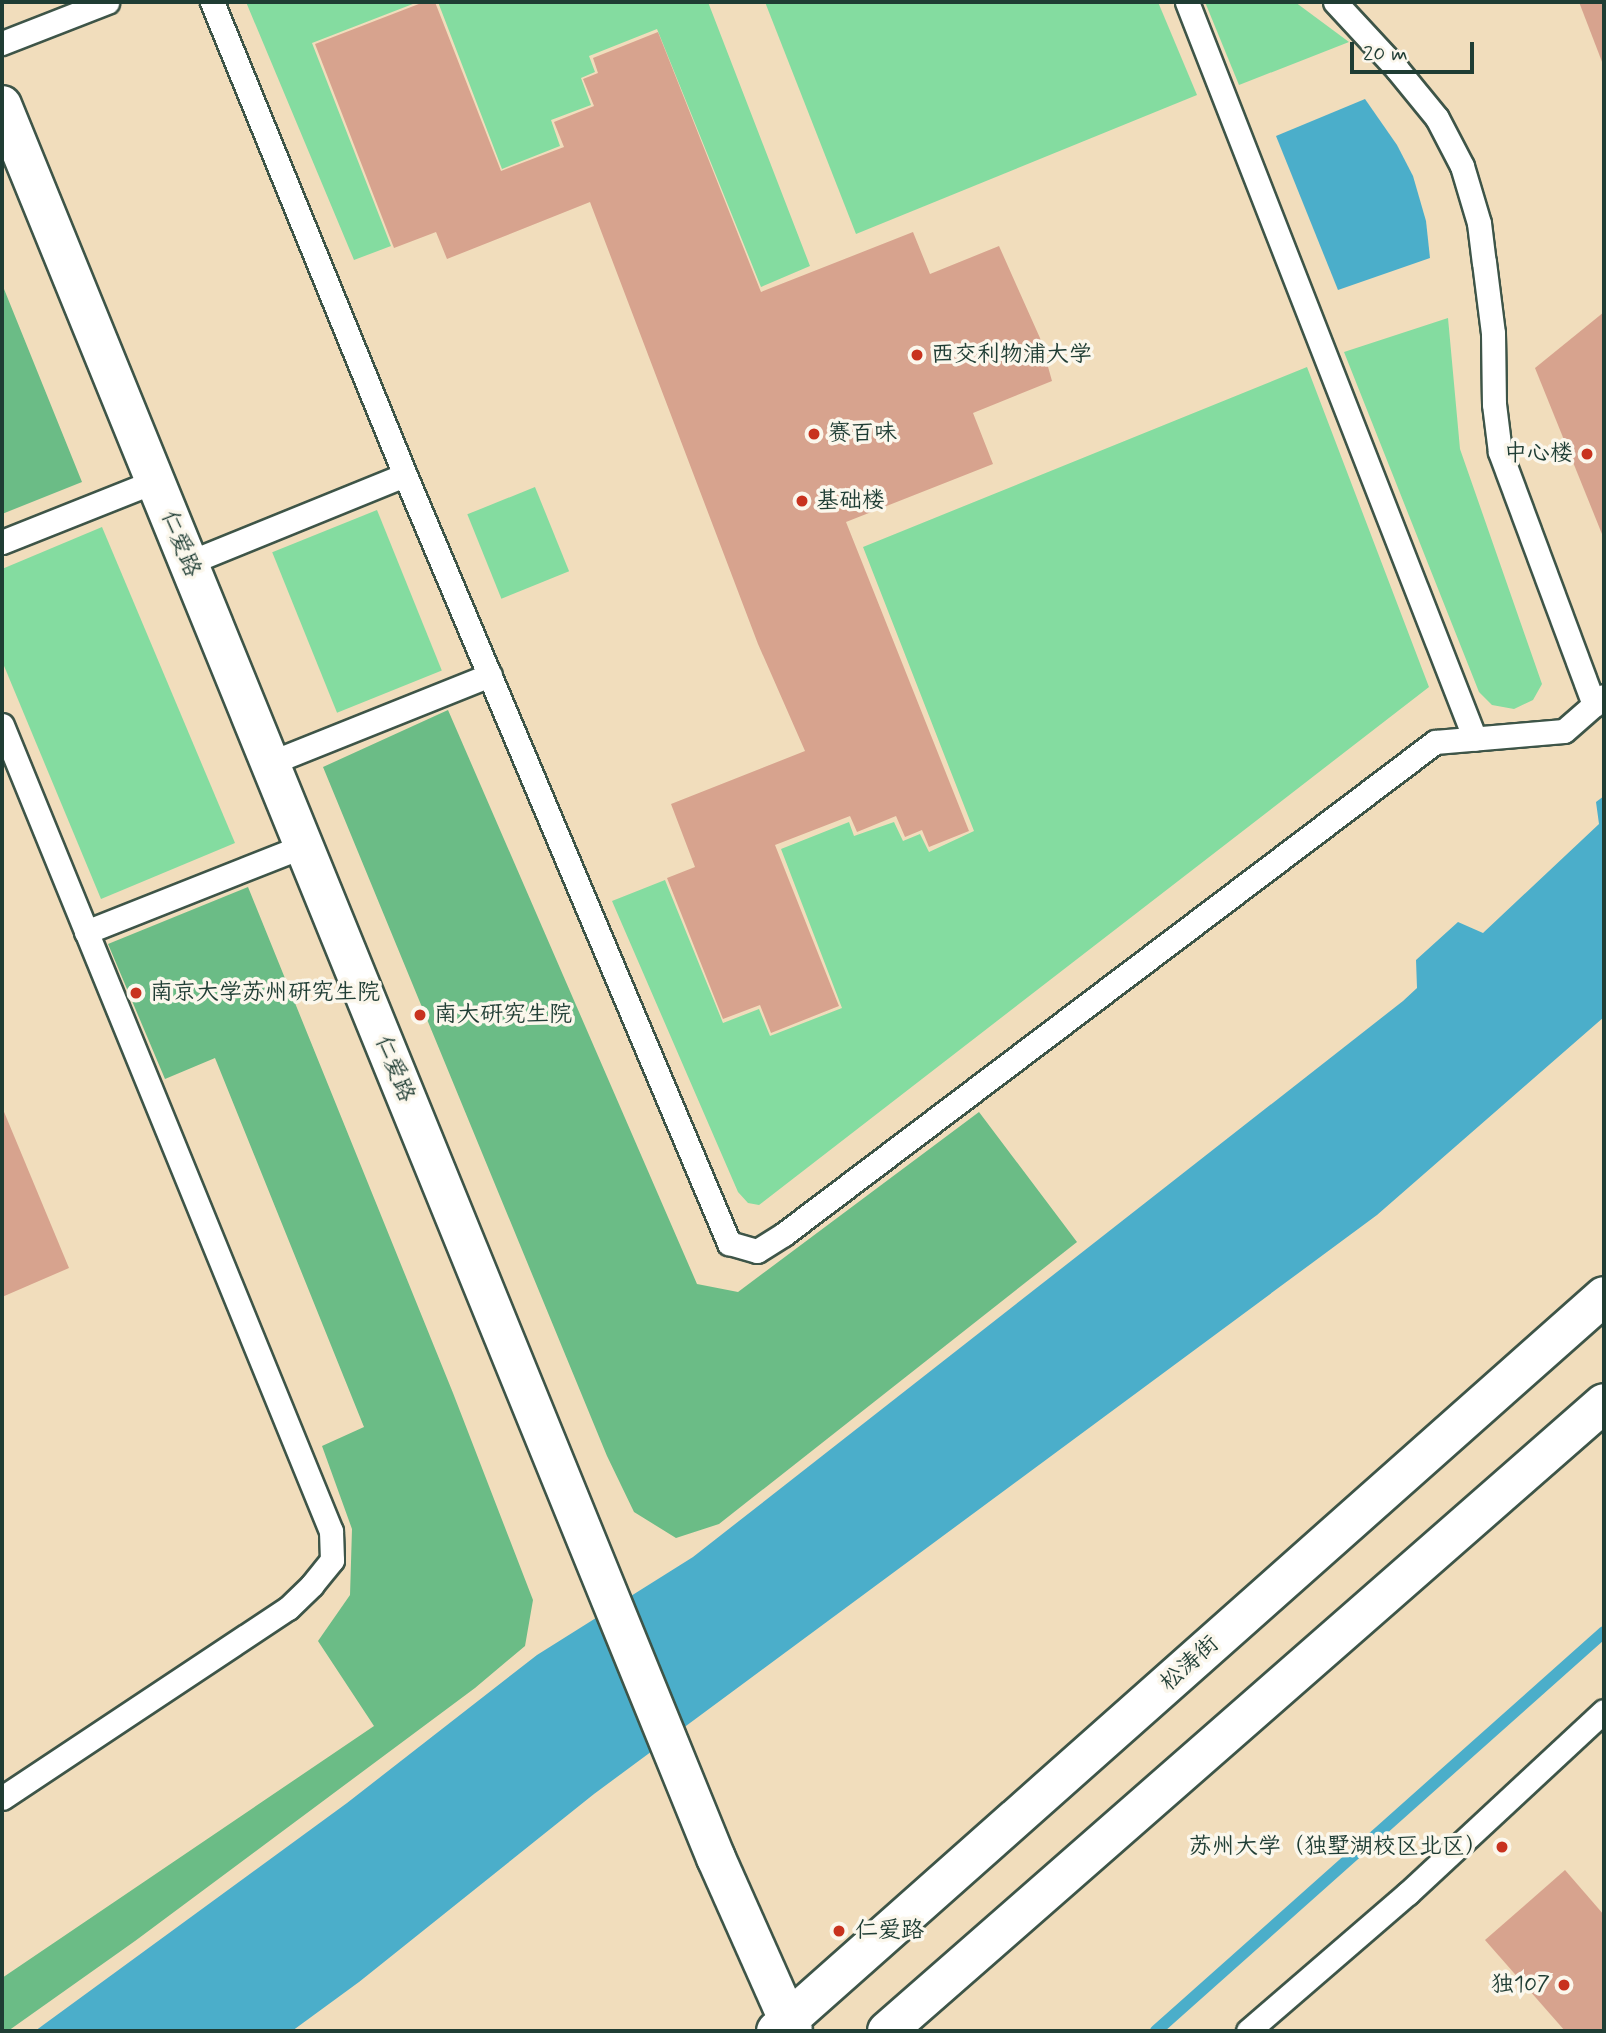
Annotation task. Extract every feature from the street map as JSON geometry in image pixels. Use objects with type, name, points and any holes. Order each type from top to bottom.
[{"type":"main road","name":"仁爱路","points":[[2,105],[785,2028]]},
{"type":"main road","name":"松涛街","points":[[785,2028],[1604,1296]]},
{"type":"main road","points":[[887,2031],[1604,1403]]},
{"type":"lane","points":[[2,43],[106,2]]},
{"type":"lane","points":[[212,2],[405,475],[729,1243],[757,1251],[795,1226],[1434,742],[1564,731],[1599,701],[1500,452],[1494,404],[1493,333],[1479,223],[1462,166],[1437,118],[1397,69],[1335,2]]},
{"type":"lane","points":[[1187,2],[1475,739]]},
{"type":"lane","points":[[188,563],[405,475]]},
{"type":"lane","points":[[2,542],[155,481]]},
{"type":"lane","points":[[270,763],[490,675]]},
{"type":"lane","points":[[2,725],[331,1531],[332,1560],[312,1585],[288,1608],[2,1798]]},
{"type":"lane","points":[[86,932],[303,846]]},
{"type":"lane","points":[[1248,2031],[1418,1884],[1604,1711]]},
{"type":"green space","points":[[246,2],[418,2],[312,43],[391,246],[354,260]]},
{"type":"green space","points":[[438,2],[708,2],[810,266],[761,287],[657,29],[589,56],[595,72],[581,78],[591,105],[551,120],[560,146],[502,169]]},
{"type":"green space","points":[[765,2],[1158,2],[1197,95],[856,234]]},
{"type":"green space","points":[[1205,2],[1295,2],[1349,42],[1239,85]]},
{"type":"green space","points":[[2,284],[82,482],[2,514]]},
{"type":"green space","points":[[1448,318],[1460,449],[1542,684],[1533,700],[1514,709],[1492,705],[1479,692],[1344,352]]},
{"type":"green space","points":[[1307,367],[1429,687],[759,1205],[748,1203],[738,1192],[612,901],[665,880],[723,1023],[759,1009],[770,1036],[842,1008],[781,849],[849,822],[854,836],[894,822],[903,841],[920,834],[929,852],[974,831],[863,547]]},
{"type":"green space","points":[[535,487],[569,571],[501,599],[467,514]]},
{"type":"green space","points":[[377,510],[442,670],[337,713],[272,552]]},
{"type":"green space","points":[[102,527],[235,843],[101,899],[2,661],[2,569]]},
{"type":"green space","points":[[448,710],[697,1284],[738,1292],[979,1112],[1077,1242],[719,1524],[676,1538],[634,1512],[607,1456],[323,767]]},
{"type":"green space","points":[[248,887],[453,1393],[533,1600],[525,1646],[475,1688],[135,1941],[8,2031],[2,2031],[2,1978],[374,1726],[318,1641],[350,1595],[352,1529],[322,1446],[364,1427],[215,1058],[165,1079],[108,944]]},
{"type":"water","points":[[1365,99],[1397,145],[1413,176],[1426,221],[1430,258],[1338,290],[1276,136]]},
{"type":"water","points":[[1604,796],[1604,1017],[1377,1215],[594,1794],[359,1982],[292,2031],[35,2031],[347,1803],[537,1655],[693,1557],[1403,1001],[1417,988],[1416,960],[1458,922],[1483,933],[1599,824],[1596,802]]},
{"type":"building","name":"基础楼","points":[[424,2],[435,2],[501,171],[564,147],[554,122],[594,106],[583,79],[598,73],[593,58],[658,32],[761,292],[913,232],[930,274],[999,246],[1040,338],[1052,381],[973,413],[993,464],[846,522],[969,831],[929,847],[922,830],[905,837],[896,816],[857,832],[850,816],[775,845],[839,1006],[771,1033],[760,1005],[723,1019],[667,878],[695,867],[671,804],[805,751],[758,644],[590,202],[447,259],[436,232],[394,248],[315,44]]},
{"type":"building","points":[[1579,2],[1604,2],[1604,67]]},
{"type":"building","name":"中心楼","points":[[1604,312],[1604,539],[1535,368]]},
{"type":"building","points":[[2,1107],[69,1268],[2,1297]]},
{"type":"building","name":"独107","points":[[1565,1870],[1604,1915],[1604,2031],[1565,2031],[1485,1940]]},
{"type":"waterway","points":[[1156,2031],[1604,1632]]},
{"type":"place","name":"西交利物浦大学","points":[[917,355]]},
{"type":"place","name":"赛百味","points":[[814,434]]},
{"type":"place","name":"中心楼","points":[[1587,454]]},
{"type":"place","name":"基础楼","points":[[802,501]]},
{"type":"place","name":"南京大学苏州研究生院","points":[[136,993]]},
{"type":"place","name":"南大研究生院","points":[[420,1015]]},
{"type":"place","name":"苏州大学（独墅湖校区北区）","points":[[1502,1847]]},
{"type":"place","name":"仁爱路","points":[[839,1931]]},
{"type":"place","name":"独107","points":[[1564,1985]]}]
